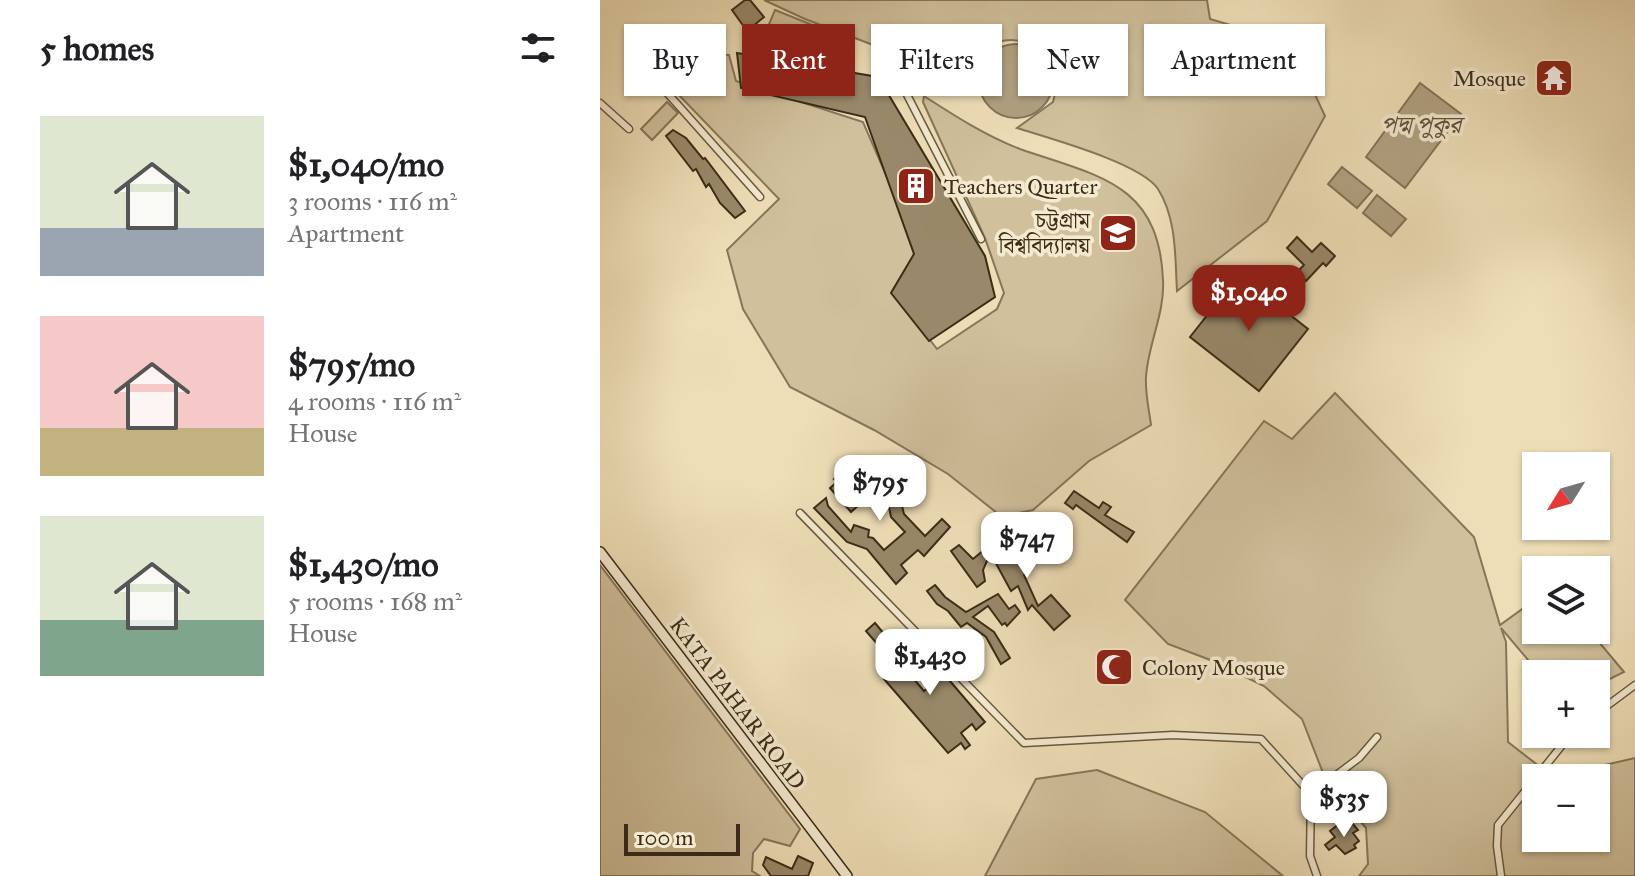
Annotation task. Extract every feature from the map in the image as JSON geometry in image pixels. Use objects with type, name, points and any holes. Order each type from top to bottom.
[{"type":"street","points":[[670,96],[760,197]]},
{"type":"street","points":[[908,96],[981,239]]},
{"type":"street","points":[[600,103],[629,129]]},
{"type":"street","points":[[800,513],[1024,743],[1173,735],[1261,739],[1311,794],[1310,856],[1317,876]]},
{"type":"street","name":"KATA PAHAR ROAD","points":[[600,552],[847,876]]},
{"type":"street","points":[[1610,704],[1635,685]]},
{"type":"street","points":[[1311,794],[1359,758],[1377,737]]},
{"type":"street","points":[[1501,876],[1498,825],[1560,748]]},
{"type":"shaded area","points":[[764,0],[1207,0],[1210,19],[1227,24],[1144,24],[1144,96],[1316,96],[1325,116],[1267,221],[1177,291],[1172,226],[1158,189],[1148,179],[1114,161],[1017,128],[1053,102],[1054,96],[1128,96],[1128,24],[1018,24],[1018,41],[1002,41],[1002,24],[871,24],[871,44],[855,38],[855,24],[818,24]]},
{"type":"shaded area","points":[[775,10],[810,24],[769,24]]},
{"type":"shaded area","points":[[726,55],[729,55],[736,81],[742,83],[742,96],[782,96],[863,122],[926,267],[896,296],[937,349],[997,309],[1004,293],[985,238],[923,102],[924,96],[995,138],[1098,176],[1119,188],[1136,203],[1150,222],[1159,247],[1163,292],[1146,377],[1151,425],[1089,461],[1033,510],[1009,515],[997,513],[948,474],[874,430],[790,387],[743,309],[727,250],[779,199],[680,96],[726,96]]},
{"type":"shaded area","points":[[667,102],[678,113],[652,140],[641,129]]},
{"type":"shaded area","points":[[1335,393],[1474,537],[1500,625],[1522,609],[1522,644],[1601,644],[1624,672],[1610,679],[1610,660],[1528,660],[1501,628],[1506,642],[1508,742],[1536,764],[1522,764],[1522,852],[1610,852],[1609,764],[1635,758],[1635,876],[1359,876],[1368,864],[1366,828],[1325,778],[1302,719],[1264,686],[1213,661],[1168,644],[1125,600],[1264,421],[1292,439]]},
{"type":"shaded area","points":[[600,565],[800,829],[790,846],[764,839],[753,853],[752,871],[760,876],[600,876]]},
{"type":"shaded area","points":[[1097,770],[1205,812],[1283,876],[985,876],[1036,779]]},
{"type":"water","points":[[1016,44],[1018,96],[1050,96],[1037,112],[1023,118],[1009,118],[995,112],[982,96],[1002,96],[1002,47]]},
{"type":"water","name":"পদ্ম পুকুর","points":[[1420,83],[1461,114],[1405,188],[1366,157]]},
{"type":"water","points":[[1342,167],[1372,191],[1357,208],[1328,184]]},
{"type":"water","points":[[1377,195],[1406,219],[1391,236],[1363,213]]},
{"type":"building","points":[[745,0],[750,0],[764,17],[756,24],[742,24],[732,10]]},
{"type":"building","name":"Teachers Quarter","points":[[737,53],[742,54],[741,88]]},
{"type":"building","name":"Teachers Quarter","points":[[855,73],[871,76],[871,96],[889,96],[985,256],[995,297],[929,341],[891,293],[914,254],[865,117],[775,96],[855,96]]},
{"type":"building","points":[[673,130],[686,138],[705,158],[745,211],[735,218],[720,203],[709,184],[706,187],[696,169],[693,171],[666,136]]},
{"type":"building","points":[[1297,237],[1312,252],[1321,243],[1335,256],[1326,266],[1323,263],[1306,281],[1297,272],[1304,265],[1287,248]]},
{"type":"building","points":[[1239,275],[1308,329],[1259,391],[1190,337]]},
{"type":"building","points":[[868,459],[875,468],[873,470],[899,494],[904,514],[925,536],[942,519],[950,527],[924,556],[918,550],[901,565],[907,573],[896,584],[867,549],[847,542],[814,508],[826,498],[828,506],[851,532],[854,525],[869,530],[868,537],[884,550],[905,532],[891,517],[887,497],[865,474],[854,480],[868,497],[851,512],[830,488],[837,482],[834,479],[845,470],[850,476]]},
{"type":"building","points":[[1074,491],[1099,508],[1103,502],[1111,507],[1105,515],[1134,532],[1127,542],[1076,505],[1073,509],[1065,503]]},
{"type":"building","points":[[1023,533],[1033,546],[1021,555],[1032,568],[1024,575],[1038,606],[1051,595],[1070,616],[1054,630],[1032,605],[1028,610],[1018,586],[1011,591],[993,558]]},
{"type":"building","points":[[996,540],[983,570],[985,581],[977,587],[951,551],[959,545],[973,559]]},
{"type":"building","points":[[935,585],[945,597],[966,612],[998,594],[1009,609],[1015,605],[1020,612],[1007,626],[1005,623],[1002,625],[988,606],[973,617],[994,632],[1010,658],[1001,664],[986,637],[967,623],[961,627],[948,611],[937,604],[927,591]]},
{"type":"building","points":[[875,623],[905,659],[900,663],[924,691],[935,682],[917,661],[926,653],[985,722],[976,730],[972,724],[961,733],[970,745],[965,749],[961,743],[948,753],[884,679],[892,672],[882,659],[887,655],[866,631]]},
{"type":"building","points":[[1352,823],[1358,830],[1353,833],[1359,841],[1354,845],[1356,848],[1345,854],[1336,845],[1329,850],[1325,845],[1335,837],[1330,831],[1338,825],[1342,830]]},
{"type":"building","points":[[798,856],[813,863],[808,876],[771,876],[763,865],[766,857],[792,869]]},
{"type":"place","name":"Mosque","points":[[1554,78]]},
{"type":"place","name":"Teachers Quarter","points":[[916,186]]},
{"type":"place","name":"চট্টগ্রাম বিশ্ববিদ্যালয়","points":[[1118,233]]},
{"type":"place","name":"Colony Mosque","points":[[1114,667]]}]
